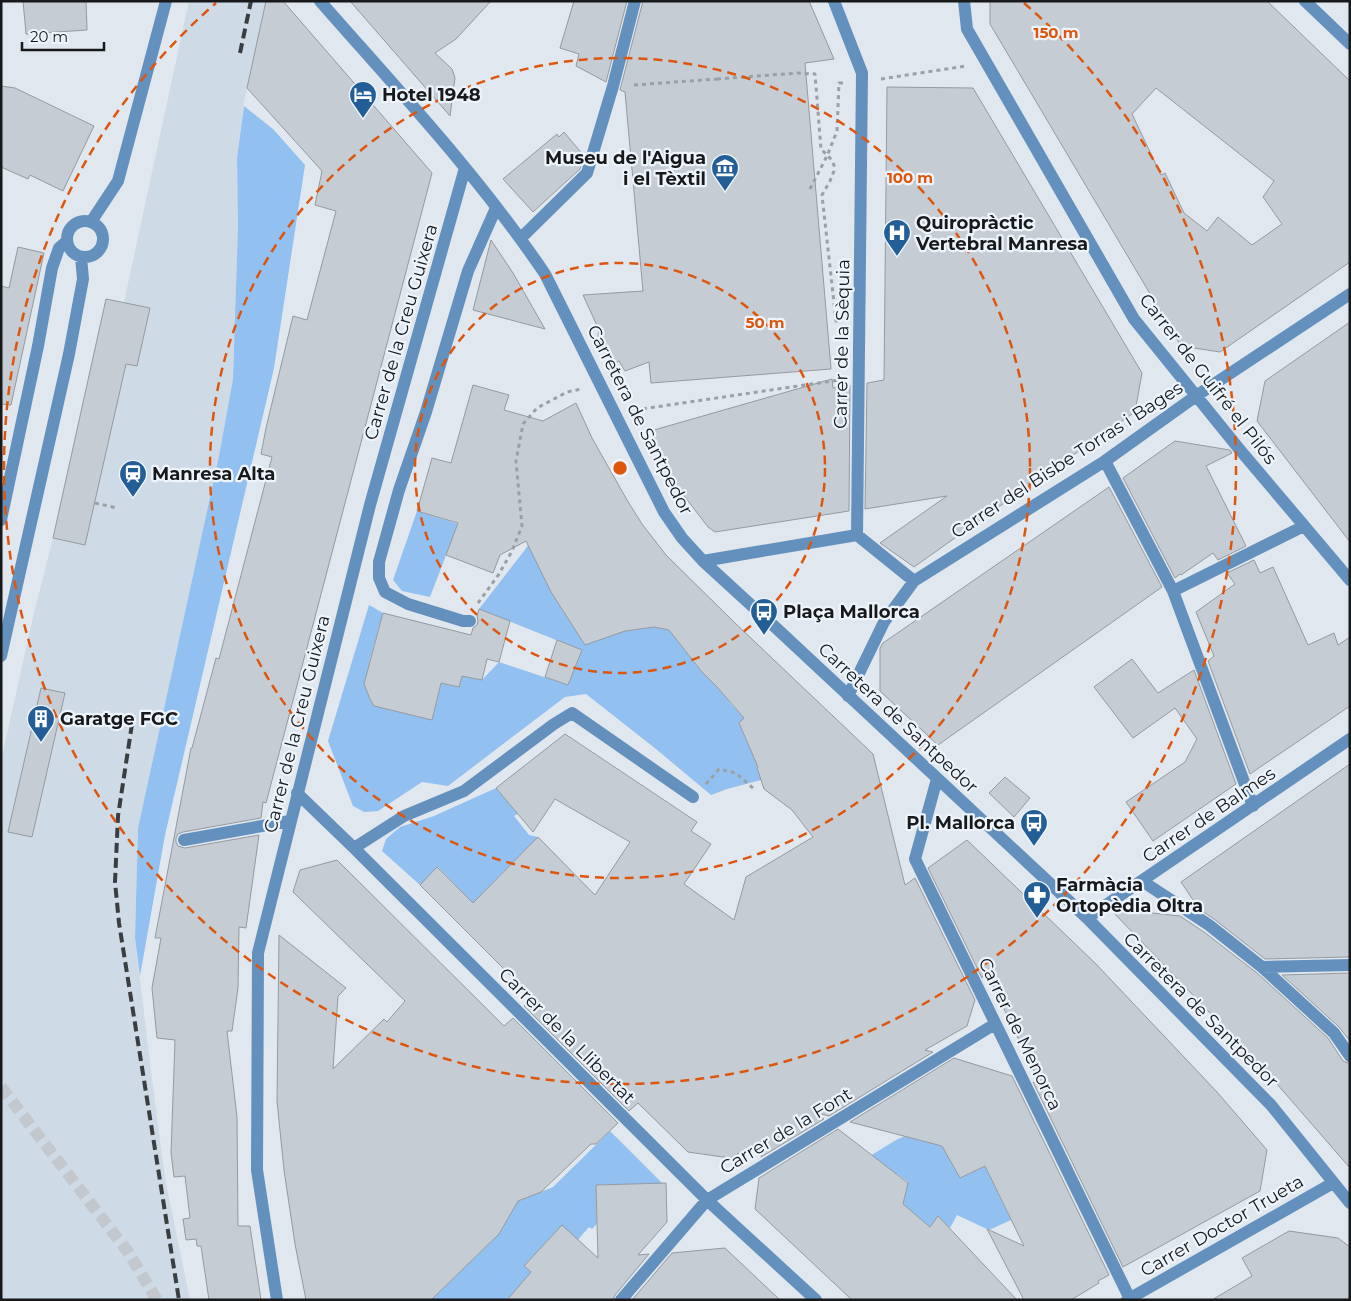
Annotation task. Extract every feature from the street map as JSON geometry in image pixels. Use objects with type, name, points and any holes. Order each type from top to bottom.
[{"type":"street","points":[[90,222],[118,181],[166,1]]},
{"type":"street","name":"Carretera de Santpedor","points":[[320,1],[465,168],[521,238],[545,274],[664,512],[682,538],[703,561],[1087,918],[1271,1105],[1350,1203]]},
{"type":"street","points":[[521,238],[587,173],[613,86],[635,1]]},
{"type":"street","name":"Carrer de la Sèquia","points":[[834,1],[862,73],[858,535]]},
{"type":"street","name":"Carrer de Guifré el Pilós","points":[[964,1],[967,29],[1134,319],[1350,580]]},
{"type":"street","points":[[1305,1],[1350,44]]},
{"type":"street","name":"Carrer de la Creu Guixera","points":[[277,1300],[257,1170],[258,954],[370,504],[465,168]]},
{"type":"street","points":[[466,621],[408,604],[384,592],[379,578],[379,562],[399,490],[426,412],[468,271],[496,208]]},
{"type":"street","points":[[84,221],[90,222],[95,224],[100,230],[103,239],[102,244],[98,252],[90,256],[77,256],[69,249],[67,233],[74,225],[84,221]]},
{"type":"street","points":[[1,520],[38,346],[52,268],[59,248],[67,241]]},
{"type":"street","points":[[1,656],[69,354],[83,279],[81,257]]},
{"type":"street","name":"Carrer del Bisbe Torras i Bages","points":[[848,696],[884,622],[914,581],[1105,461],[1196,396],[1350,294]]},
{"type":"street","points":[[1105,461],[1174,591],[1253,806]]},
{"type":"street","points":[[1174,591],[1304,526]]},
{"type":"street","points":[[703,561],[858,535],[914,581]]},
{"type":"street","points":[[354,848],[404,816],[464,792],[554,724],[572,713],[693,797]]},
{"type":"street","name":"Carrer de Balmes","points":[[1087,918],[1350,739]]},
{"type":"street","name":"Carrer de Menorca","points":[[937,779],[915,859],[1128,1299]]},
{"type":"street","name":"Carrer de la Llibertat","points":[[297,793],[707,1200],[816,1300]]},
{"type":"street","points":[[184,840],[290,822]]},
{"type":"street","points":[[1142,881],[1209,925],[1262,967],[1334,1033],[1350,1056]]},
{"type":"street","points":[[1262,967],[1350,965]]},
{"type":"street","name":"Carrer de la Font","points":[[621,1300],[707,1200],[995,1024]]},
{"type":"street","name":"Carrer Doctor Trueta","points":[[1128,1299],[1333,1183]]},
{"type":"path","points":[[862,82],[987,63]]},
{"type":"path","points":[[613,86],[717,81],[798,73],[815,74],[821,149],[834,165],[834,172],[822,195],[836,321],[842,321]]},
{"type":"path","points":[[810,189],[837,131]]},
{"type":"path","points":[[632,410],[843,380]]},
{"type":"path","points":[[466,621],[499,574],[512,551],[522,526],[516,461],[523,424],[537,408],[568,392],[601,384]]},
{"type":"path","points":[[95,503],[117,508]]},
{"type":"path","points":[[693,797],[719,769],[736,773],[754,789]]},
{"type":"shaded area","points":[[189,1],[266,1],[244,102],[237,158],[238,226],[233,379],[219,456],[138,828],[135,938],[165,1178],[190,1300],[1,1300],[1,761],[106,299],[124,302]]},
{"type":"shaded area","points":[[244,106],[273,129],[305,165],[274,368],[165,835],[140,976],[135,938],[138,828],[219,456],[233,379],[238,226],[237,158]]},
{"type":"shaded area","points":[[417,511],[458,524],[430,597],[402,591],[393,580]]},
{"type":"shaded area","points":[[538,531],[625,631],[654,627],[669,630],[697,666],[730,700],[729,702],[744,718],[739,723],[749,746],[757,757],[757,768],[761,780],[711,795],[586,694],[565,697],[448,786],[422,782],[378,811],[364,812],[353,806],[328,741],[369,605],[383,613],[369,663],[422,678],[413,715],[432,720],[441,683],[459,687],[462,676],[482,680],[499,662],[568,685],[581,650],[479,609]]},
{"type":"shaded area","points":[[496,788],[518,814],[514,816],[529,835],[538,837],[473,903],[438,867],[420,885],[382,851],[386,839],[400,827],[434,816]]},
{"type":"shaded area","points":[[610,1131],[663,1184],[596,1185],[597,1224],[592,1229],[589,1227],[548,1274],[516,1290],[507,1300],[431,1300],[499,1234],[518,1201],[553,1187]]},
{"type":"shaded area","points":[[914,1132],[942,1146],[960,1178],[985,1166],[1011,1220],[989,1230],[957,1215],[950,1228],[938,1217],[926,1232],[903,1206],[908,1182],[897,1174],[888,1176],[870,1156],[896,1140]]},
{"type":"building","points":[[23,1],[86,1],[87,30],[26,34]]},
{"type":"building","points":[[266,1],[283,1],[432,173],[266,803],[263,802],[261,818],[183,832],[178,834],[176,838],[178,846],[185,848],[259,835],[246,928],[239,927],[238,988],[232,1031],[227,1031],[237,1117],[238,1226],[250,1226],[261,1300],[209,1300],[201,1246],[197,1246],[196,1239],[186,1240],[183,1219],[190,1218],[185,1176],[174,1177],[171,1153],[175,1040],[157,1038],[152,988],[161,938],[155,938],[191,748],[216,658],[219,659],[272,457],[261,454],[293,316],[307,320],[336,211],[315,205],[322,171],[247,88]]},
{"type":"building","points":[[350,1],[491,1],[456,39],[435,53],[452,69],[455,78],[450,116]]},
{"type":"building","points":[[574,1],[627,1],[606,82],[576,66],[579,54],[560,48]]},
{"type":"building","name":"Museu de l'Aigua i el Tèxtil","points":[[643,1],[809,1],[834,59],[805,63],[831,369],[651,383],[649,362],[625,371],[619,361],[614,364],[609,353],[602,347],[599,341],[599,330],[583,295],[643,291],[625,92],[620,90]]},
{"type":"building","points":[[990,1],[1267,1],[1350,81],[1350,262],[1220,352],[1181,346],[990,24]],"holes":[[[1156,88],[1274,181],[1263,197],[1282,224],[1252,245],[1218,217],[1207,231],[1184,213],[1165,173],[1161,175],[1132,114]]]},
{"type":"building","points":[[1,86],[15,88],[94,126],[63,191],[30,175],[28,179],[1,167]]},
{"type":"building","points":[[887,87],[973,88],[1142,373],[1135,412],[914,567],[880,543],[947,496],[865,509],[867,383],[884,380]]},
{"type":"building","points":[[564,132],[584,156],[580,169],[533,212],[503,179],[557,134],[559,137]]},
{"type":"building","points":[[491,240],[513,273],[545,329],[473,310]]},
{"type":"building","points":[[18,247],[44,253],[11,405],[1,404],[1,286],[9,288]]},
{"type":"building","points":[[106,299],[150,308],[137,366],[126,364],[85,545],[53,538]]},
{"type":"building","points":[[1350,322],[1350,542],[1257,421],[1265,381]]},
{"type":"building","points":[[832,379],[833,388],[850,385],[849,511],[715,532],[708,527],[675,484],[647,432]]},
{"type":"building","points":[[473,385],[509,395],[504,410],[543,421],[576,403],[592,438],[627,500],[642,524],[666,555],[873,754],[905,885],[915,878],[975,1000],[967,1026],[925,1050],[933,1052],[829,1116],[817,1113],[824,1119],[761,1157],[764,1140],[730,1158],[688,1152],[638,1103],[629,1111],[524,1006],[533,998],[420,885],[437,867],[473,903],[538,837],[595,895],[630,842],[555,799],[533,832],[496,788],[565,734],[697,822],[691,831],[711,844],[684,884],[734,920],[746,877],[813,837],[792,810],[764,789],[758,767],[739,723],[744,718],[702,672],[669,630],[654,627],[625,631],[585,645],[551,592],[526,541],[500,555],[493,573],[446,555],[458,523],[417,511],[432,458],[451,463]]},
{"type":"building","points":[[1175,441],[1230,450],[1232,453],[1206,466],[1246,546],[1218,560],[1213,553],[1175,578],[1123,478]]},
{"type":"building","points":[[1109,487],[1162,587],[938,745],[880,691],[880,648],[883,643]]},
{"type":"building","points":[[1254,560],[1260,573],[1273,567],[1308,645],[1334,633],[1338,645],[1350,637],[1350,706],[1250,774],[1208,661],[1214,656],[1196,612],[1235,584],[1227,573]]},
{"type":"building","points":[[479,609],[510,621],[499,662],[487,659],[482,680],[462,676],[459,687],[441,683],[432,720],[374,706],[364,684],[383,613],[471,635],[473,628],[477,625]]},
{"type":"building","points":[[557,640],[582,650],[568,685],[545,677]]},
{"type":"building","points":[[1132,659],[1158,693],[1194,670],[1236,784],[1153,841],[1126,802],[1185,762],[1197,739],[1175,708],[1133,738],[1094,687]]},
{"type":"building","name":"Garatge FGC","points":[[41,688],[65,693],[32,837],[8,832]]},
{"type":"building","points":[[1350,764],[1350,957],[1265,959],[1199,909],[1181,882]]},
{"type":"building","points":[[1005,777],[1030,798],[1014,817],[989,793]]},
{"type":"building","points":[[967,840],[1096,964],[1217,1092],[1267,1150],[1260,1191],[1123,1267],[1033,1082],[1040,1084],[985,969],[982,978],[928,868]]},
{"type":"building","points":[[337,860],[504,1026],[513,1018],[618,1123],[596,1144],[591,1144],[541,1192],[518,1201],[499,1234],[431,1300],[306,1300],[295,1244],[284,1170],[277,1101],[279,935],[346,988],[338,996],[333,1069],[384,1019],[387,1022],[405,1001],[293,892],[300,870]]},
{"type":"building","points":[[1115,909],[1180,916],[1257,973],[1328,1038],[1343,1061],[1350,1064],[1350,1168],[1263,1068],[1112,911]]},
{"type":"building","points":[[1350,973],[1350,1041],[1339,1027],[1282,975]]},
{"type":"building","points":[[954,1058],[1012,1076],[1109,1275],[1071,1300],[1024,1300],[987,1229],[1024,1246],[985,1166],[960,1178],[942,1146],[850,1122]]},
{"type":"building","points":[[838,1129],[908,1183],[903,1204],[930,1227],[938,1216],[1017,1300],[852,1300],[755,1209],[759,1178]]},
{"type":"building","points":[[666,1183],[667,1222],[638,1255],[649,1254],[615,1295],[613,1300],[507,1300],[531,1272],[524,1266],[562,1225],[598,1258],[596,1185]]},
{"type":"building","points":[[1289,1231],[1338,1238],[1350,1247],[1350,1300],[1212,1300],[1252,1276],[1242,1258]]},
{"type":"building","points":[[725,1248],[780,1300],[632,1300],[672,1253]]},
{"type":"tunnel","points":[[1,1087],[128,1252],[157,1300]]},
{"type":"railway","points":[[240,53],[251,1]]},
{"type":"railway","points":[[132,724],[118,816],[115,882],[119,923],[179,1300]]},
{"type":"place","name":"Hotel 1948","points":[[363,119]]},
{"type":"place","name":"Museu de l'Aigua i el Tèxtil","points":[[725,192]]},
{"type":"place","name":"Quiropràctic Vertebral Manresa","points":[[897,257]]},
{"type":"place","name":"Manresa Alta","points":[[133,498]]},
{"type":"place","name":"Plaça Mallorca","points":[[764,636]]},
{"type":"place","name":"Garatge FGC","points":[[41,743]]},
{"type":"place","name":"Pl. Mallorca","points":[[1034,847]]},
{"type":"place","name":"Farmàcia Ortopèdia Oltra","points":[[1037,919]]}]
